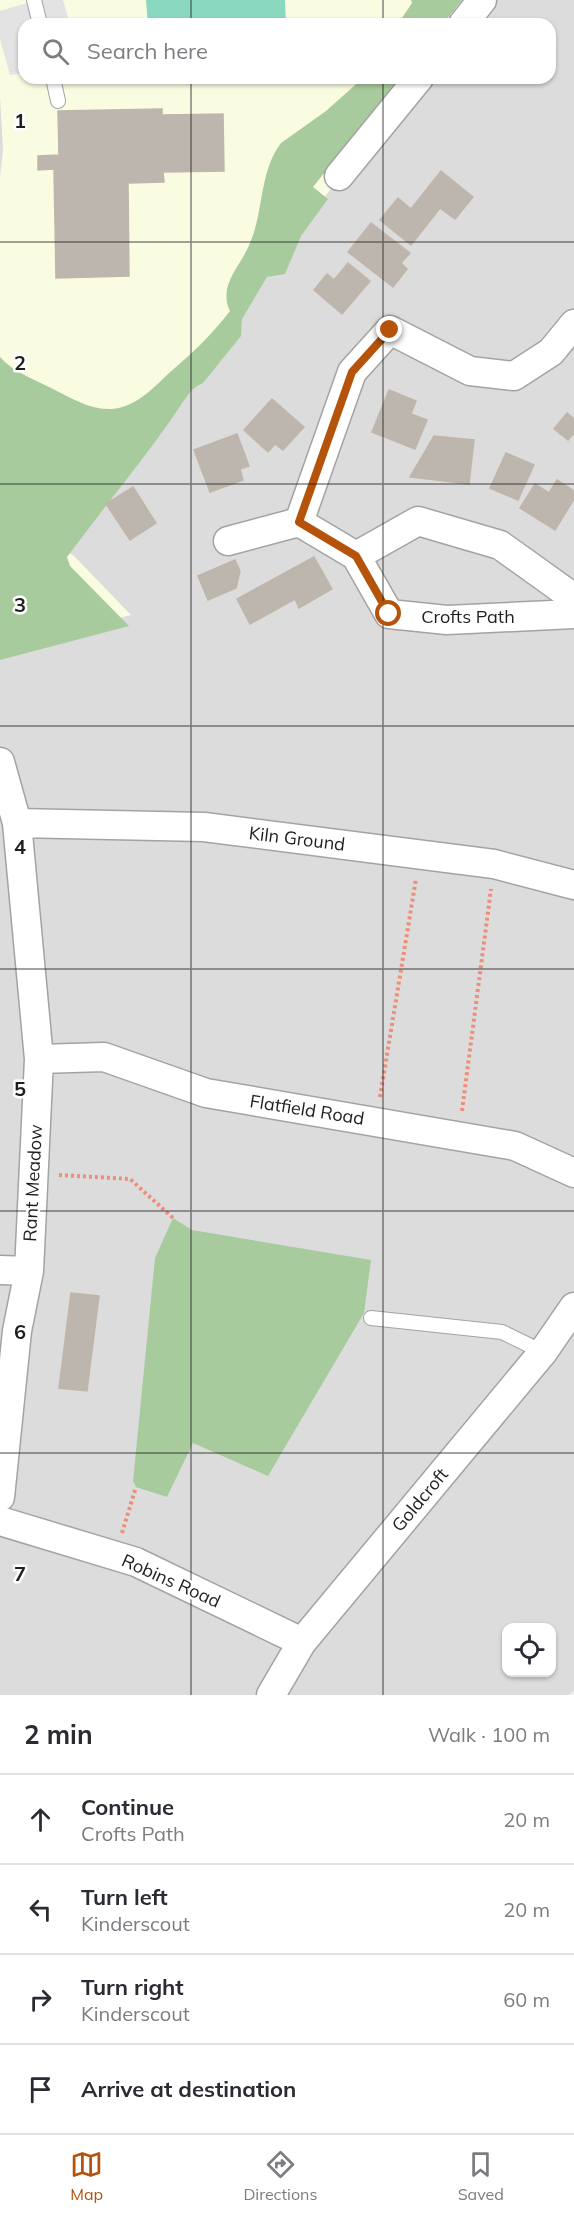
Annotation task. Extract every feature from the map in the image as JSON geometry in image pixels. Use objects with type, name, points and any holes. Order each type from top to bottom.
[{"type":"street","points":[[468,18],[482,0]]},
{"type":"street","points":[[339,176],[414,84]]},
{"type":"street","points":[[299,522],[352,372],[390,330],[470,371],[514,376],[551,352],[574,324]]},
{"type":"street","points":[[228,541],[299,522],[356,556],[418,521],[500,545],[574,598]]},
{"type":"street","name":"Crofts Path","points":[[356,556],[389,614],[447,620],[574,614]]},
{"type":"street","name":"Rant Meadow","points":[[0,762],[17,823],[39,1059],[29,1271],[17,1331],[0,1497]]},
{"type":"street","name":"Kiln Ground","points":[[17,823],[204,827],[494,864],[574,885]]},
{"type":"street","name":"Flatfield Road","points":[[39,1059],[104,1057],[206,1093],[515,1146],[574,1173]]},
{"type":"street","points":[[0,1270],[29,1271]]},
{"type":"street","name":"Goldcroft","points":[[271,1695],[302,1642],[543,1352],[574,1307]]},
{"type":"street","name":"Robins Road","points":[[0,1521],[136,1562],[302,1642]]},
{"type":"lane","points":[[34,0],[38,18]]},
{"type":"lane","points":[[54,84],[58,101]]},
{"type":"lane","points":[[371,1318],[502,1332],[543,1352]]},
{"type":"path","points":[[376,1121],[420,855]]},
{"type":"path","points":[[458,1136],[494,864]]},
{"type":"path","points":[[34,1174],[130,1179],[173,1218]]},
{"type":"path","points":[[115,1556],[136,1487]]},
{"type":"shaded area","points":[[0,0],[574,0],[574,1690],[568,1695],[0,1695]]},
{"type":"shaded area","points":[[0,0],[482,0],[468,18],[18,18],[18,84],[414,84],[51,542],[74,556],[131,615],[0,650],[0,176],[3,150],[0,96]]},
{"type":"shaded area","points":[[27,0],[63,0],[68,18],[18,18],[18,74],[10,75],[0,39],[0,11],[27,3]]},
{"type":"green space","points":[[146,0],[285,0],[286,18],[148,18]]},
{"type":"green space","points":[[411,0],[462,0],[448,18],[402,18],[412,3]]},
{"type":"green space","points":[[356,84],[395,84],[313,187],[328,199],[301,236],[285,274],[267,277],[242,319],[241,336],[203,383],[194,388],[186,397],[147,453],[67,557],[70,566],[129,626],[0,660],[0,357],[24,375],[95,407],[121,408],[146,394],[198,347],[230,311],[227,289],[250,243],[258,218],[265,179],[274,154],[281,143],[326,111]]},
{"type":"green space","points":[[173,1218],[192,1230],[371,1260],[364,1313],[268,1476],[193,1443],[167,1497],[136,1487],[133,1481],[155,1258]]},
{"type":"building","points":[[162,109],[162,115],[223,114],[224,171],[163,172],[164,182],[128,183],[129,276],[56,278],[54,169],[38,170],[38,156],[59,155],[58,111]]},
{"type":"building","points":[[441,171],[473,197],[455,219],[440,208],[411,245],[380,220],[398,198],[411,209]]},
{"type":"building","points":[[371,223],[410,253],[401,263],[407,269],[393,287],[348,252]]},
{"type":"building","points":[[348,263],[370,281],[342,314],[314,290],[327,274],[334,280]]},
{"type":"building","points":[[389,390],[416,401],[411,414],[427,420],[415,449],[372,432]]},
{"type":"building","points":[[272,399],[304,427],[283,450],[275,444],[268,452],[244,430]]},
{"type":"building","points":[[567,413],[574,419],[574,433],[568,440],[554,429]]},
{"type":"building","points":[[237,434],[249,466],[240,469],[243,480],[210,492],[194,450]]},
{"type":"building","points":[[434,436],[474,440],[469,484],[410,477]]},
{"type":"building","points":[[506,453],[534,465],[518,500],[490,488]]},
{"type":"building","points":[[557,480],[574,491],[574,499],[555,530],[520,508],[535,484],[549,493]]},
{"type":"building","points":[[133,487],[156,523],[130,540],[106,504]]},
{"type":"building","points":[[314,557],[332,589],[299,608],[295,599],[250,624],[237,599]]},
{"type":"building","points":[[235,560],[240,571],[236,588],[208,600],[198,576]]},
{"type":"building","points":[[71,1293],[99,1296],[87,1391],[59,1388]]},
{"type":"route","points":[[389,614],[356,556],[299,522],[352,372],[390,330]]}]
